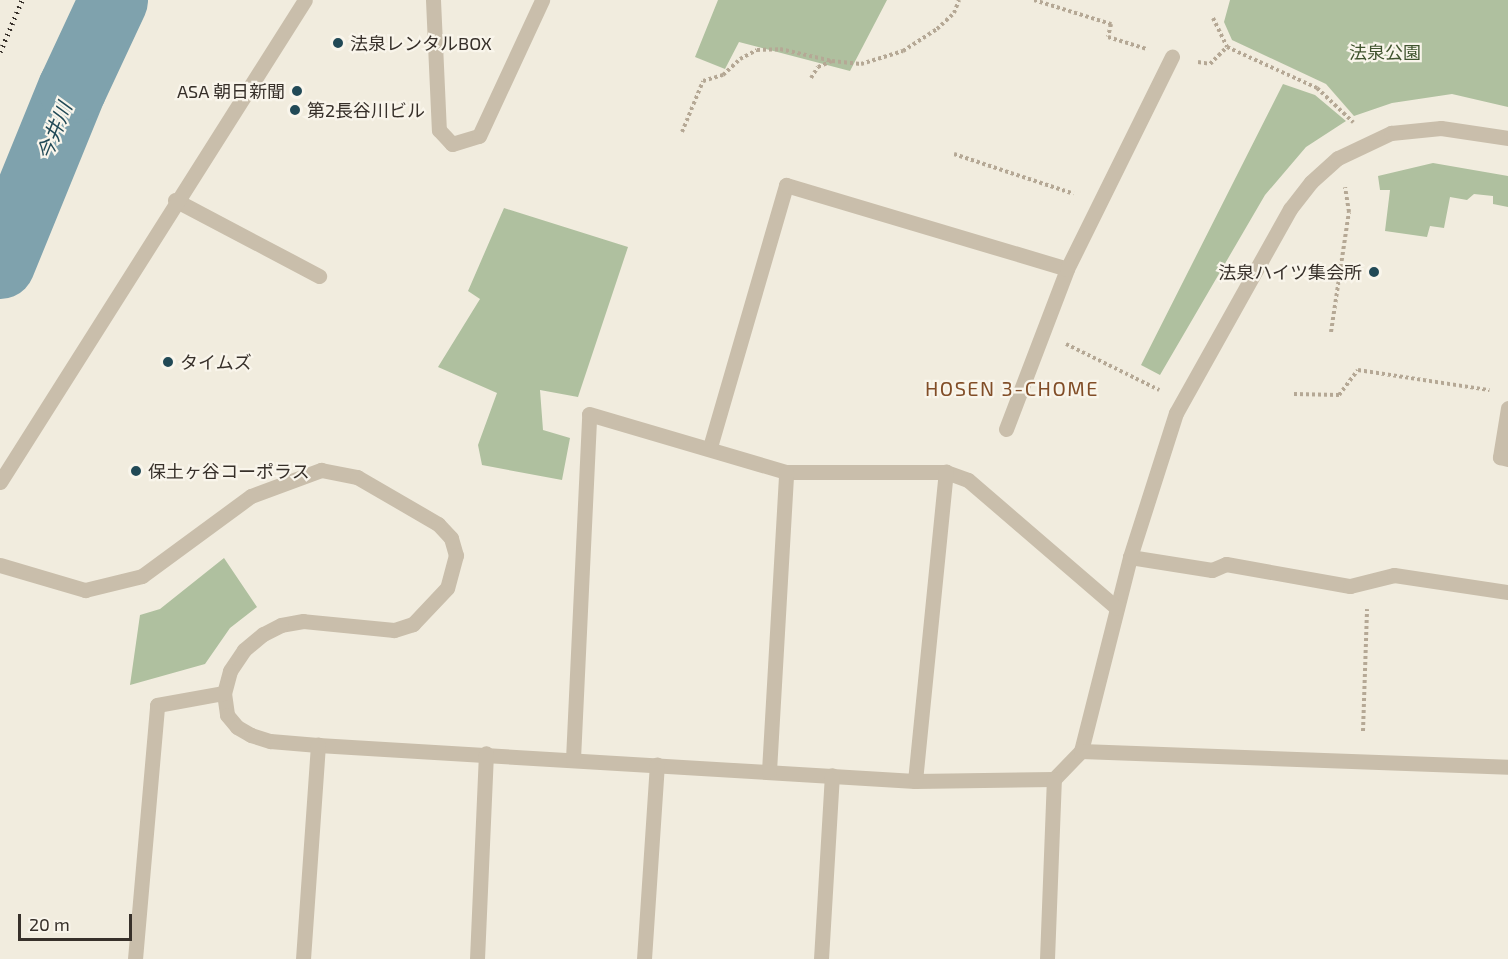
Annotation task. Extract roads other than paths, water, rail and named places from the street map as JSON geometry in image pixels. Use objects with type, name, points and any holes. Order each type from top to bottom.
[{"type":"street","points":[[0,482],[175,200],[305,0]]},
{"type":"street","points":[[433,0],[440,130],[452,144],[478,136],[542,0]]},
{"type":"street","points":[[1006,429],[1067,269],[1172,57]]},
{"type":"street","points":[[1047,959],[1054,779],[1082,750],[1130,557],[1155,471],[1189,382],[1290,209],[1311,182],[1338,158],[1391,134],[1442,128],[1508,138]]},
{"type":"street","points":[[710,447],[786,185],[1067,269]]},
{"type":"street","points":[[175,200],[319,276]]},
{"type":"street","points":[[1508,408],[1500,457],[1508,459]]},
{"type":"street","points":[[573,759],[589,414],[710,447],[786,472],[946,472],[968,480],[1117,608]]},
{"type":"street","points":[[0,565],[85,590],[142,576],[251,496],[321,470],[357,477],[438,524],[451,538],[456,555],[447,588],[413,624],[394,630],[303,621],[281,625],[244,650],[230,671],[224,693],[227,715],[237,727],[270,741],[318,746],[486,753],[915,781],[1054,779]]},
{"type":"street","points":[[768,771],[786,472]]},
{"type":"street","points":[[915,781],[946,472]]},
{"type":"street","points":[[1130,557],[1212,570],[1226,564],[1350,586],[1394,574],[1508,592]]},
{"type":"street","points":[[135,959],[157,705],[224,693]]},
{"type":"street","points":[[303,959],[318,746]]},
{"type":"street","points":[[1082,750],[1508,767]]},
{"type":"street","points":[[477,959],[486,753]]},
{"type":"street","points":[[644,959],[657,764]]},
{"type":"street","points":[[821,959],[832,775]]},
{"type":"waterway","name":"今井川","points":[[0,264],[72,88],[113,0]]},
{"type":"railway","points":[[0,52],[22,0]]},
{"type":"place","name":"法泉レンタルBOX","points":[[338,43]]},
{"type":"place","name":"ASA 朝日新聞","points":[[297,91]]},
{"type":"place","name":"第2長谷川ビル","points":[[295,110]]},
{"type":"place","name":"法泉ハイツ集会所","points":[[1374,272]]},
{"type":"place","name":"タイムズ","points":[[168,362]]},
{"type":"place","name":"保土ヶ谷コーポラス","points":[[136,471]]},
{"type":"district","name":"HOSEN 3-CHOME","points":[[1012,388]]},
{"type":"park label","name":"法泉公園","points":[[1385,52]]}]
